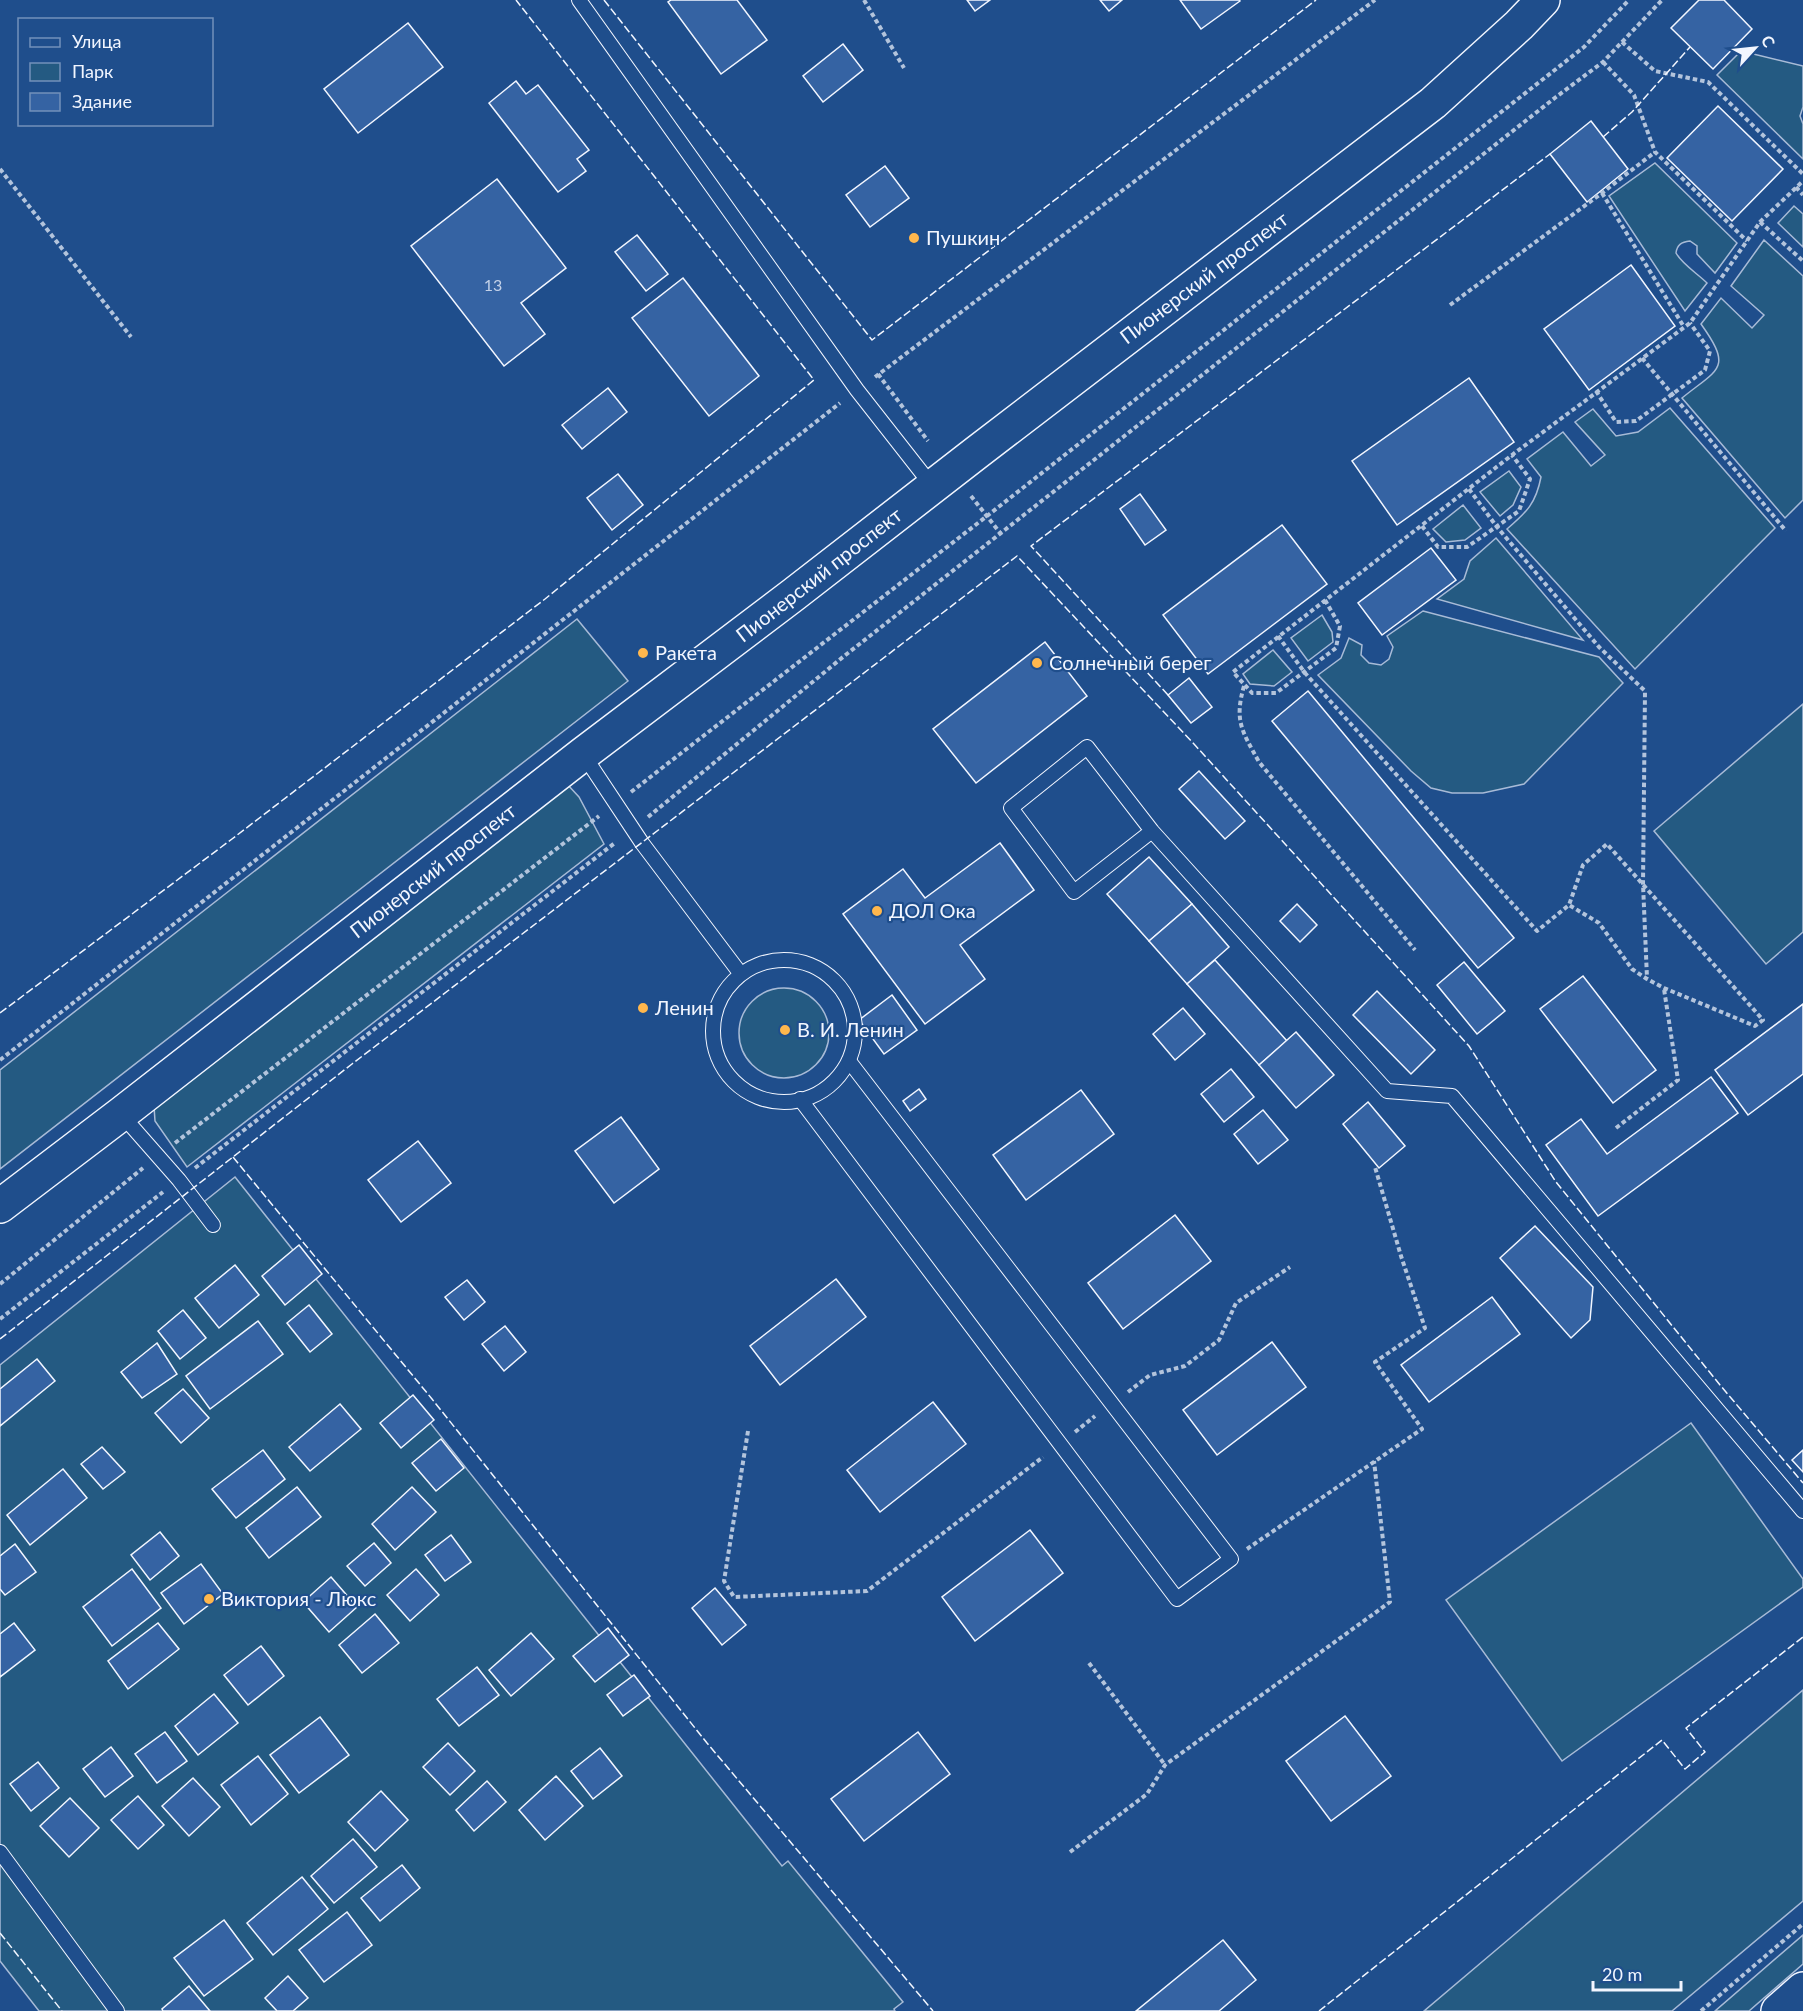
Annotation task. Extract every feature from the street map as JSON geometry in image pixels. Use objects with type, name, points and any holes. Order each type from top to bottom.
[{"type":"street","name":"Пионерский проспект","points":[[0,1206],[122,1114],[583,754],[1432,103],[1519,25],[1543,0]]},
{"type":"street","points":[[1778,2011],[1803,1989]]},
{"type":"lane","points":[[579,0],[857,390],[933,487]]},
{"type":"lane","points":[[1152,831],[1074,892],[1011,808],[1088,747],[1152,831],[1388,1091],[1452,1096],[1803,1511]]},
{"type":"lane","points":[[583,754],[632,830],[740,973]]},
{"type":"lane","points":[[782,959],[803,962],[825,972],[842,989],[853,1011],[855,1037],[849,1061],[840,1076],[813,1096],[783,1102],[759,1097],[745,1090],[727,1073],[720,1062],[713,1030],[721,998],[740,973],[758,964],[782,959]]},
{"type":"lane","points":[[800,1099],[1177,1599],[1232,1559],[849,1061]]},
{"type":"lane","points":[[122,1114],[179,1180],[213,1225]]},
{"type":"lane","points":[[0,1852],[117,2011]]},
{"type":"path","points":[[864,0],[904,68]]},
{"type":"path","points":[[0,1060],[857,390],[1375,0]]},
{"type":"path","points":[[0,1284],[158,1156],[987,516],[1584,47],[1629,0]]},
{"type":"path","points":[[0,1319],[632,830],[852,650],[1556,97],[1604,62],[1662,0]]},
{"type":"path","points":[[1623,42],[1655,71],[1708,82],[1803,174]]},
{"type":"path","points":[[1604,62],[1634,95],[1655,152],[1747,241]]},
{"type":"path","points":[[1450,305],[1655,152]]},
{"type":"path","points":[[0,169],[131,337]]},
{"type":"path","points":[[1325,600],[1340,626],[1336,648],[1276,693],[1252,693],[1233,672],[1278,636],[1325,600],[1422,526],[1512,455],[1690,323],[1760,222],[1803,182]]},
{"type":"path","points":[[1796,187],[1803,195]]},
{"type":"path","points":[[1602,193],[1684,327]]},
{"type":"path","points":[[1760,222],[1803,261]]},
{"type":"path","points":[[1596,391],[1616,422],[1636,421],[1672,396],[1706,370],[1710,351],[1690,323]]},
{"type":"path","points":[[1642,358],[1786,531]]},
{"type":"path","points":[[1422,526],[1438,547],[1467,547],[1519,511],[1530,479],[1512,455]]},
{"type":"path","points":[[1469,489],[1497,527],[1599,647],[1645,692],[1643,884],[1647,979]]},
{"type":"path","points":[[1278,636],[1305,673],[1537,931],[1569,905],[1583,865],[1607,844],[1763,1020],[1755,1026],[1647,979],[1632,969],[1599,923],[1569,905]]},
{"type":"path","points":[[1244,685],[1238,707],[1241,724],[1259,762],[1415,950]]},
{"type":"path","points":[[1616,1128],[1678,1080],[1664,988]]},
{"type":"path","points":[[1232,1559],[1422,1429],[1375,1362],[1425,1328],[1375,1167]]},
{"type":"path","points":[[748,1431],[724,1581],[734,1597],[867,1591],[1150,1375],[1185,1366],[1219,1340],[1236,1303],[1290,1267]]},
{"type":"path","points":[[1070,1852],[1147,1794],[1165,1765],[1390,1602],[1374,1461]]},
{"type":"path","points":[[1089,1663],[1165,1765]]},
{"type":"path","points":[[1701,2011],[1803,1924]]},
{"type":"green space","points":[[1741,51],[1803,66],[1803,107],[1800,116],[1803,124],[1803,159],[1717,75]]},
{"type":"green space","points":[[1655,163],[1737,243],[1715,273],[1697,254],[1697,246],[1690,241],[1678,246],[1676,253],[1679,257],[1707,283],[1685,311],[1609,196]]},
{"type":"green space","points":[[1794,206],[1803,214],[1803,247],[1778,223]]},
{"type":"green space","points":[[1764,240],[1803,276],[1803,500],[1785,518],[1682,398],[1713,373],[1717,367],[1719,359],[1717,350],[1701,324],[1721,298],[1752,328],[1764,315],[1731,286]]},
{"type":"green space","points":[[1670,408],[1775,528],[1635,669],[1507,529],[1530,506],[1539,486],[1541,477],[1527,459],[1563,432],[1591,466],[1605,455],[1575,422],[1593,409],[1616,436],[1638,432]]},
{"type":"green space","points":[[1509,471],[1521,487],[1513,505],[1500,516],[1480,492]]},
{"type":"green space","points":[[1463,505],[1481,528],[1465,540],[1446,542],[1433,529]]},
{"type":"green space","points":[[1496,538],[1583,640],[1437,599],[1464,579],[1470,561]]},
{"type":"green space","points":[[1423,611],[1599,657],[1623,683],[1524,784],[1483,793],[1452,793],[1431,788],[1411,771],[1318,675],[1341,658],[1349,638],[1362,645],[1361,655],[1369,663],[1381,665],[1389,659],[1393,647],[1387,636]]},
{"type":"green space","points":[[1322,615],[1332,632],[1333,642],[1308,661],[1291,638]]},
{"type":"green space","points":[[577,619],[628,681],[0,1169],[0,1070]]},
{"type":"green space","points":[[1273,650],[1292,672],[1274,686],[1250,684],[1243,674]]},
{"type":"green space","points":[[1803,704],[1803,932],[1766,964],[1654,831]]},
{"type":"green space","points":[[567,784],[579,797],[604,844],[187,1167],[155,1121],[154,1106]]},
{"type":"green space","points":[[775,988],[793,988],[809,995],[822,1008],[829,1024],[829,1042],[822,1058],[809,1071],[793,1078],[775,1078],[759,1071],[746,1058],[739,1042],[739,1024],[746,1008],[759,995]]},
{"type":"green space","points":[[235,1177],[782,1866],[788,1861],[903,2002],[894,2009],[895,2011],[39,2011],[0,1961],[0,1365]]},
{"type":"green space","points":[[1691,1423],[1803,1579],[1803,1587],[1562,1761],[1446,1600]]},
{"type":"green space","points":[[1803,1690],[1803,1901],[1672,2011],[1424,2011]]},
{"type":"green space","points":[[1803,1935],[1803,1964],[1749,2011],[1715,2011]]},
{"type":"building","points":[[671,0],[737,0],[767,40],[721,74],[668,2]]},
{"type":"building","points":[[967,0],[990,0],[975,11]]},
{"type":"building","points":[[1100,0],[1122,0],[1109,11]]},
{"type":"building","points":[[1180,0],[1239,0],[1240,1],[1201,29]]},
{"type":"building","points":[[1699,0],[1724,0],[1752,29],[1713,69],[1671,28]]},
{"type":"building","points":[[408,23],[443,67],[358,133],[324,89]]},
{"type":"building","points":[[843,44],[863,70],[823,102],[803,76]]},
{"type":"building","points":[[516,81],[526,94],[538,85],[589,150],[577,159],[586,171],[558,192],[489,103]]},
{"type":"building","points":[[1718,106],[1783,169],[1732,221],[1667,158]]},
{"type":"building","points":[[1591,121],[1628,169],[1587,202],[1550,154]]},
{"type":"building","points":[[885,166],[909,198],[870,227],[846,195]]},
{"type":"building","points":[[497,179],[566,268],[521,303],[545,334],[504,366],[411,246]]},
{"type":"building","points":[[637,235],[668,274],[646,291],[615,252]]},
{"type":"building","points":[[1631,265],[1675,326],[1589,390],[1544,329]]},
{"type":"building","points":[[683,278],[759,376],[709,416],[632,318]]},
{"type":"building","points":[[1469,378],[1514,442],[1397,525],[1352,461]]},
{"type":"building","points":[[608,388],[627,412],[582,449],[562,425]]},
{"type":"building","points":[[618,474],[643,505],[612,530],[587,498]]},
{"type":"building","points":[[1140,494],[1166,530],[1145,545],[1120,509]]},
{"type":"building","points":[[1282,525],[1327,584],[1208,674],[1163,615]]},
{"type":"building","points":[[1431,548],[1456,580],[1382,635],[1358,603]]},
{"type":"building","points":[[1045,642],[1087,696],[976,783],[933,729]]},
{"type":"building","points":[[1189,678],[1212,707],[1191,723],[1168,695]]},
{"type":"building","points":[[1308,691],[1514,938],[1478,968],[1272,721]]},
{"type":"building","points":[[1199,771],[1245,821],[1225,839],[1179,789]]},
{"type":"building","points":[[1000,843],[1034,890],[960,945],[985,979],[925,1024],[843,914],[903,869],[925,898]]},
{"type":"building","points":[[1149,857],[1192,904],[1149,941],[1107,894]]},
{"type":"building","points":[[1192,904],[1229,947],[1187,984],[1149,941]]},
{"type":"building","points":[[1297,904],[1317,925],[1300,942],[1280,921]]},
{"type":"building","points":[[1215,960],[1287,1041],[1259,1065],[1187,984]]},
{"type":"building","points":[[1464,962],[1505,1011],[1477,1034],[1437,985]]},
{"type":"building","points":[[1583,976],[1656,1070],[1613,1103],[1540,1009]]},
{"type":"building","points":[[1377,991],[1435,1050],[1411,1074],[1353,1015]]},
{"type":"building","points":[[892,995],[917,1030],[884,1054],[859,1020]]},
{"type":"building","points":[[1803,1004],[1803,1074],[1748,1115],[1715,1070]]},
{"type":"building","points":[[1183,1008],[1205,1034],[1175,1060],[1153,1034]]},
{"type":"building","points":[[1296,1032],[1334,1075],[1296,1108],[1259,1065]]},
{"type":"building","points":[[1231,1069],[1254,1097],[1224,1122],[1201,1094]]},
{"type":"building","points":[[1711,1077],[1738,1113],[1598,1216],[1546,1145],[1581,1119],[1607,1154]]},
{"type":"building","points":[[919,1089],[926,1099],[910,1111],[903,1101]]},
{"type":"building","points":[[1081,1090],[1114,1134],[1026,1200],[993,1155]]},
{"type":"building","points":[[1368,1102],[1405,1146],[1379,1168],[1343,1124]]},
{"type":"building","points":[[1263,1110],[1288,1140],[1258,1164],[1234,1134]]},
{"type":"building","points":[[621,1117],[659,1169],[614,1203],[575,1151]]},
{"type":"building","points":[[418,1141],[451,1183],[401,1222],[368,1180]]},
{"type":"building","points":[[1175,1215],[1211,1261],[1123,1329],[1088,1283]]},
{"type":"building","points":[[1535,1226],[1593,1287],[1590,1320],[1571,1338],[1500,1258]]},
{"type":"building","points":[[299,1245],[322,1274],[285,1305],[262,1276]]},
{"type":"building","points":[[235,1265],[259,1295],[219,1328],[195,1298]]},
{"type":"building","points":[[836,1279],[866,1317],[780,1385],[750,1346]]},
{"type":"building","points":[[467,1280],[485,1302],[464,1320],[445,1297]]},
{"type":"building","points":[[1492,1297],[1520,1334],[1429,1402],[1401,1365]]},
{"type":"building","points":[[309,1305],[332,1334],[310,1352],[287,1323]]},
{"type":"building","points":[[183,1310],[206,1338],[180,1359],[158,1331]]},
{"type":"building","points":[[258,1321],[283,1354],[210,1409],[186,1376]]},
{"type":"building","points":[[505,1326],[526,1352],[504,1371],[482,1344]]},
{"type":"building","points":[[1272,1342],[1306,1387],[1217,1455],[1183,1410]]},
{"type":"building","points":[[157,1343],[177,1374],[142,1398],[121,1372]]},
{"type":"building","points":[[37,1359],[55,1381],[0,1426],[0,1389]]},
{"type":"building","points":[[183,1389],[209,1418],[181,1443],[155,1413]]},
{"type":"building","points":[[413,1395],[434,1420],[401,1448],[380,1423]]},
{"type":"building","points":[[933,1402],[966,1444],[880,1512],[847,1470]]},
{"type":"building","points":[[340,1404],[361,1429],[310,1471],[289,1447]]},
{"type":"building","points":[[441,1439],[464,1468],[436,1491],[412,1463]]},
{"type":"building","points":[[102,1447],[125,1472],[103,1489],[81,1464]]},
{"type":"building","points":[[263,1450],[285,1479],[236,1518],[212,1489]]},
{"type":"building","points":[[1803,1450],[1803,1472],[1792,1460]]},
{"type":"building","points":[[63,1469],[87,1498],[30,1545],[7,1515]]},
{"type":"building","points":[[297,1487],[321,1517],[269,1558],[246,1528]]},
{"type":"building","points":[[412,1487],[436,1512],[395,1550],[372,1524]]},
{"type":"building","points":[[1030,1530],[1063,1573],[975,1641],[942,1597]]},
{"type":"building","points":[[160,1532],[179,1556],[150,1580],[131,1555]]},
{"type":"building","points":[[451,1535],[471,1562],[445,1581],[425,1555]]},
{"type":"building","points":[[374,1543],[391,1563],[365,1586],[347,1566]]},
{"type":"building","points":[[15,1544],[36,1572],[5,1595],[0,1589],[0,1556]]},
{"type":"building","points":[[201,1564],[223,1594],[184,1624],[161,1593]]},
{"type":"building","points":[[132,1569],[161,1608],[112,1646],[83,1607]]},
{"type":"building","points":[[416,1569],[439,1595],[410,1621],[387,1595]]},
{"type":"building","points":[[331,1577],[357,1607],[329,1632],[303,1602]]},
{"type":"building","points":[[715,1588],[746,1625],[722,1645],[692,1608]]},
{"type":"building","points":[[375,1614],[399,1643],[362,1673],[339,1645]]},
{"type":"building","points":[[14,1623],[35,1650],[0,1677],[0,1634]]},
{"type":"building","points":[[158,1623],[179,1649],[128,1689],[108,1661]]},
{"type":"building","points":[[608,1628],[629,1655],[595,1682],[573,1656]]},
{"type":"building","points":[[531,1633],[554,1659],[511,1696],[489,1670]]},
{"type":"building","points":[[261,1646],[284,1676],[248,1705],[224,1675]]},
{"type":"building","points":[[477,1667],[499,1695],[459,1726],[437,1699]]},
{"type":"building","points":[[634,1675],[650,1696],[623,1716],[607,1695]]},
{"type":"building","points":[[214,1694],[238,1723],[198,1755],[175,1726]]},
{"type":"building","points":[[1345,1716],[1391,1776],[1331,1821],[1286,1761]]},
{"type":"building","points":[[320,1717],[349,1755],[299,1793],[270,1755]]},
{"type":"building","points":[[165,1732],[187,1761],[157,1783],[135,1754]]},
{"type":"building","points":[[918,1732],[950,1774],[864,1841],[831,1799]]},
{"type":"building","points":[[448,1743],[475,1771],[450,1795],[423,1767]]},
{"type":"building","points":[[111,1747],[133,1776],[105,1797],[83,1769]]},
{"type":"building","points":[[600,1748],[622,1776],[593,1799],[571,1771]]},
{"type":"building","points":[[258,1756],[288,1794],[251,1825],[221,1785]]},
{"type":"building","points":[[38,1762],[59,1788],[31,1811],[10,1784]]},
{"type":"building","points":[[556,1776],[583,1806],[545,1840],[519,1810]]},
{"type":"building","points":[[193,1778],[220,1807],[189,1836],[162,1806]]},
{"type":"building","points":[[487,1781],[506,1802],[474,1831],[456,1810]]},
{"type":"building","points":[[381,1791],[408,1820],[375,1851],[348,1822]]},
{"type":"building","points":[[138,1796],[164,1825],[138,1849],[111,1820]]},
{"type":"building","points":[[70,1798],[99,1828],[69,1857],[40,1826]]},
{"type":"building","points":[[353,1839],[377,1867],[334,1903],[311,1876]]},
{"type":"building","points":[[402,1865],[420,1888],[380,1921],[361,1898]]},
{"type":"building","points":[[302,1877],[328,1909],[273,1955],[247,1923]]},
{"type":"building","points":[[347,1912],[372,1945],[324,1982],[299,1950]]},
{"type":"building","points":[[224,1920],[253,1959],[204,1996],[174,1958]]},
{"type":"building","points":[[1223,1940],[1256,1980],[1219,2011],[1136,2011]]},
{"type":"building","points":[[288,1976],[308,1998],[293,2011],[277,2011],[265,1998]]},
{"type":"building","points":[[189,1986],[210,2011],[163,2011],[162,2009]]},
{"type":"fence","points":[[0,1013],[545,599],[814,380],[516,0]]},
{"type":"fence","points":[[604,0],[872,340],[1316,0]]},
{"type":"fence","points":[[1603,137],[1632,112],[1690,47]]},
{"type":"fence","points":[[1168,695],[1031,546],[1550,154]]},
{"type":"fence","points":[[0,1339],[352,1064],[1017,556],[1194,744],[1469,1046],[1556,1182],[1720,1385],[1803,1483]]},
{"type":"fence","points":[[233,1157],[432,1399],[707,1743],[933,2011]]},
{"type":"fence","points":[[1319,2011],[1662,1740],[1685,1769],[1705,1752],[1686,1728],[1803,1637]]},
{"type":"fence","points":[[0,1933],[62,2011]]},
{"type":"place","name":"Пушкин","points":[[914,238]]},
{"type":"place","name":"Ракета","points":[[643,653]]},
{"type":"place","name":"Солнечный берег","points":[[1037,663]]},
{"type":"place","name":"ДОЛ Ока","points":[[877,911]]},
{"type":"place","name":"Ленин","points":[[643,1008]]},
{"type":"place","name":"В. И. Ленин","points":[[785,1030]]},
{"type":"place","name":"Виктория - Люкс","points":[[209,1599]]}]
